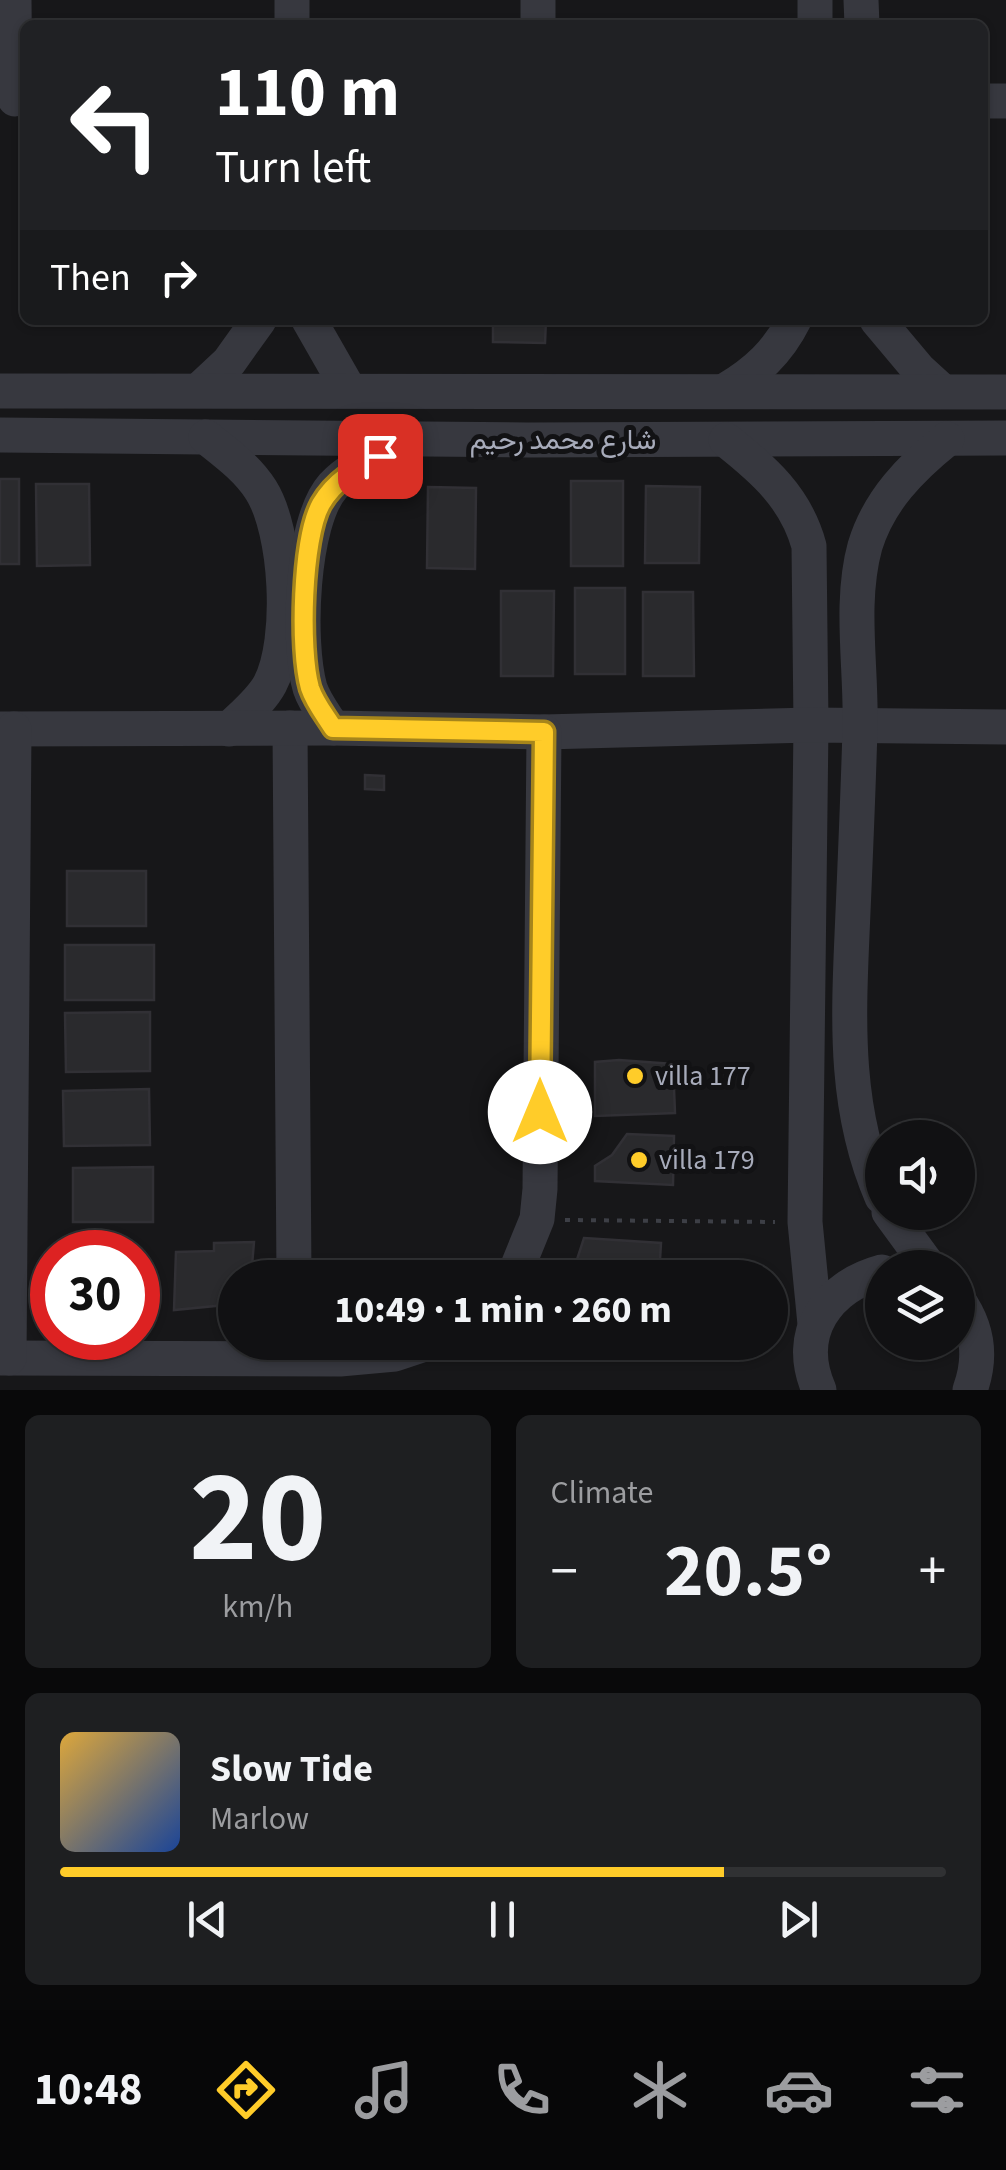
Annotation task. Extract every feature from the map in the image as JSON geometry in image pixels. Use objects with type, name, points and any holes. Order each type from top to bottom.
[{"type":"street","points":[[13,99],[14,0]]},
{"type":"street","points":[[200,390],[228,362],[255,325]]},
{"type":"street","points":[[312,325],[349,390]]},
{"type":"street","points":[[726,390],[755,372],[772,355],[791,325]]},
{"type":"street","points":[[881,325],[942,391]]},
{"type":"street","name":"شارع محمد رحيم","points":[[0,391],[1006,392]]},
{"type":"street","points":[[528,440],[529,391]]},
{"type":"street","name":"شارع محمد رحيم","points":[[0,435],[528,440],[1006,438]]},
{"type":"street","points":[[206,437],[249,472],[263,493],[278,533],[284,612],[281,650],[270,685],[228,729]]},
{"type":"street","points":[[333,728],[315,701],[306,668],[303,618],[313,524],[320,506],[341,479],[410,439]]},
{"type":"street","points":[[865,1150],[855,1114],[848,1040],[860,725],[859,581],[866,545],[884,505],[907,471],[946,439]]},
{"type":"street","points":[[726,440],[765,471],[802,522],[809,546],[812,725],[805,1222],[816,1324]]},
{"type":"street","points":[[218,1353],[5,1358],[7,729],[544,732],[812,725],[1006,726]]},
{"type":"street","points":[[290,728],[294,1260]]},
{"type":"street","points":[[520,1260],[537,1220],[540,1189],[544,732]]},
{"type":"street","points":[[811,1385],[810,1349],[816,1324],[831,1300],[853,1282],[865,1278]]},
{"type":"street","points":[[975,1318],[1006,1348]]},
{"type":"street","points":[[970,1390],[977,1371],[975,1335]]},
{"type":"path","points":[[537,1220],[805,1222]]},
{"type":"building","points":[[493,325],[546,325],[545,343],[493,342]]},
{"type":"building","points":[[0,479],[19,479],[19,564],[0,564]]},
{"type":"building","points":[[571,481],[623,481],[623,566],[571,566]]},
{"type":"building","points":[[36,484],[89,484],[90,565],[37,566]]},
{"type":"building","points":[[646,486],[700,487],[699,563],[645,563]]},
{"type":"building","points":[[428,487],[476,488],[475,569],[427,568]]},
{"type":"building","points":[[575,588],[625,588],[625,674],[575,674]]},
{"type":"building","points":[[501,591],[554,591],[553,676],[501,676]]},
{"type":"building","points":[[643,592],[693,592],[694,676],[643,676]]},
{"type":"building","points":[[365,775],[384,776],[384,790],[365,789]]},
{"type":"building","points":[[67,871],[146,871],[146,926],[67,926]]},
{"type":"building","points":[[65,945],[154,945],[154,1000],[65,1000]]},
{"type":"building","points":[[150,1012],[150,1071],[66,1072],[65,1013]]},
{"type":"building","name":"villa 177","points":[[595,1062],[673,1064],[675,1113],[595,1116]]},
{"type":"building","points":[[149,1089],[150,1145],[64,1146],[63,1091]]},
{"type":"building","name":"villa 179","points":[[627,1134],[674,1136],[673,1185],[595,1181],[595,1166],[612,1155]]},
{"type":"building","points":[[153,1167],[153,1222],[73,1222],[73,1168]]},
{"type":"building","points":[[584,1238],[661,1243],[660,1260],[577,1260]]},
{"type":"building","points":[[254,1242],[252,1260],[218,1260],[218,1306],[174,1310],[176,1252],[214,1251],[214,1243]]},
{"type":"place","name":"villa 177","points":[[635,1076]]},
{"type":"place","name":"villa 179","points":[[639,1160]]},
{"type":"route","points":[[380,456],[333,486],[313,524],[303,618],[310,686],[333,728],[544,732],[540,1112]]}]
